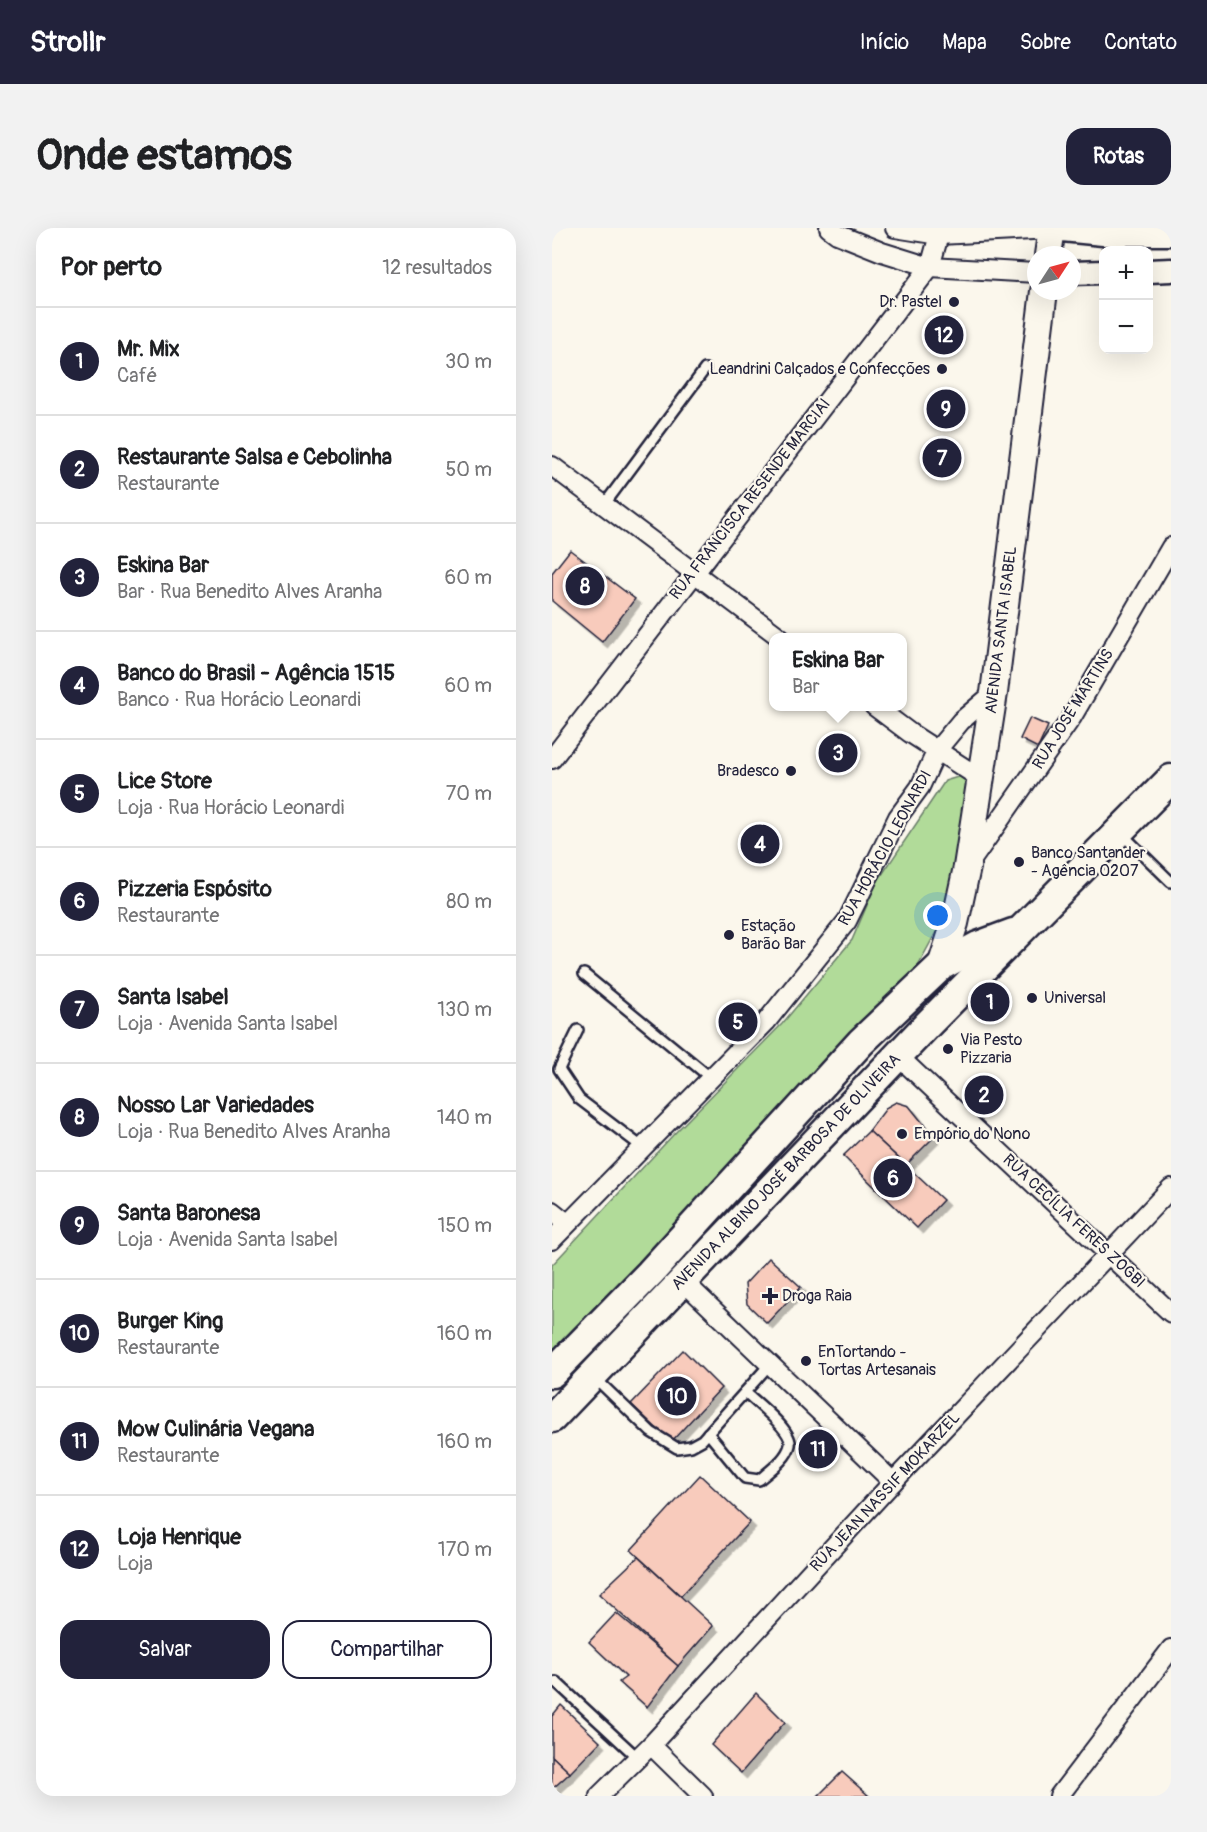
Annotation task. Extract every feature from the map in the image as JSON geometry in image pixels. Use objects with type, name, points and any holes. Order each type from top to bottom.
[{"type":"main road","points":[[1049,246],[1052,228]]},
{"type":"main road","name":"AVENIDA SANTA ISABEL","points":[[941,966],[956,923],[967,867],[994,693],[1043,300]]},
{"type":"main road","name":"AVENIDA ALBINO JOSÉ BARBOSA DE OLIVEIRA","points":[[552,1418],[928,1024],[1171,779]]},
{"type":"main road","name":"AVENIDA ALBINO JOSÉ BARBOSA DE OLIVEIRA","points":[[552,1373],[650,1273],[861,1042],[941,966],[978,946],[1023,929]]},
{"type":"main road","points":[[928,1024],[941,966]]},
{"type":"street","points":[[828,228],[837,234],[882,252],[930,267],[1027,272]]},
{"type":"street","points":[[895,228],[939,235],[1052,228],[1103,234],[1171,234]]},
{"type":"street","name":"RUA FRANCISCA RESENDE MARCIAI","points":[[552,759],[930,267],[939,235]]},
{"type":"street","points":[[1153,271],[1171,270]]},
{"type":"street","points":[[1081,273],[1099,272]]},
{"type":"street","points":[[552,466],[775,633]]},
{"type":"street","name":"RUA JOSÉ MARTINS","points":[[967,867],[1072,717],[1171,547]]},
{"type":"street","name":"RUA HORÁCIO LEONARDI","points":[[552,1240],[567,1222],[765,1022],[847,921],[898,817],[920,787],[938,750],[960,721],[994,693]]},
{"type":"street","points":[[881,711],[980,778]]},
{"type":"street","name":"RUA CECÍLIA FERES ZOGBI","points":[[898,1056],[1171,1313]]},
{"type":"street","name":"RUA JEAN NASSIF MOKARZEL","points":[[599,1796],[651,1745],[893,1482],[1171,1188]]},
{"type":"street","points":[[552,1211],[567,1222]]},
{"type":"street","points":[[683,1281],[893,1482]]},
{"type":"street","points":[[1059,1796],[1171,1649]]},
{"type":"street","points":[[651,1745],[703,1796]]},
{"type":"lane","points":[[604,505],[705,369]]},
{"type":"lane","points":[[1119,832],[1171,882]]},
{"type":"lane","points":[[584,974],[711,1078]]},
{"type":"lane","points":[[578,1030],[559,1069],[579,1099],[642,1147]]},
{"type":"lane","points":[[593,1376],[651,1432],[677,1448],[691,1446],[702,1440],[770,1364]]},
{"type":"lane","points":[[708,1433],[745,1478],[759,1480],[780,1461],[790,1445],[789,1434],[746,1392]]},
{"type":"lane","points":[[556,1682],[638,1758]]},
{"type":"green space","points":[[961,776],[970,787],[942,921],[916,969],[552,1354],[552,1265],[674,1134],[782,1024],[852,940],[877,882],[945,781]]},
{"type":"building","points":[[570,550],[635,599],[602,642],[552,601],[552,573]]},
{"type":"building","points":[[1030,718],[1048,726],[1038,748],[1020,739]]},
{"type":"building","name":"Empório do Nono","points":[[896,1102],[909,1106],[934,1137],[906,1165],[869,1131],[887,1107]]},
{"type":"building","points":[[869,1131],[943,1200],[917,1228],[843,1156]]},
{"type":"building","name":"Droga Raia","points":[[769,1258],[801,1287],[767,1323],[747,1304],[745,1284]]},
{"type":"building","points":[[683,1350],[721,1388],[671,1442],[631,1404]]},
{"type":"building","points":[[700,1475],[750,1522],[681,1596],[631,1550]]},
{"type":"building","points":[[638,1557],[713,1626],[678,1666],[599,1594]]},
{"type":"building","points":[[616,1613],[678,1666],[647,1707],[619,1682],[626,1677],[589,1642]]},
{"type":"building","points":[[756,1693],[785,1722],[741,1773],[711,1745]]},
{"type":"building","points":[[561,1705],[600,1742],[570,1773],[552,1756],[552,1716]]},
{"type":"building","points":[[552,1756],[570,1773],[552,1789]]},
{"type":"building","points":[[842,1772],[869,1796],[818,1796]]},
{"type":"place","name":"Dr. Pastel","points":[[954,302]]},
{"type":"place","name":"Loja Henrique","points":[[944,335]]},
{"type":"place","name":"Leandrini Calçados e Confecções","points":[[942,369]]},
{"type":"place","name":"Santa Baronesa","points":[[946,409]]},
{"type":"place","name":"Santa Isabel","points":[[942,458]]},
{"type":"place","name":"Nosso Lar Variedades","points":[[585,586]]},
{"type":"place","name":"Eskina Bar","points":[[838,753]]},
{"type":"place","name":"Bradesco","points":[[791,771]]},
{"type":"place","name":"Banco do Brasil - Agência 1515","points":[[760,844]]},
{"type":"place","name":"Banco Santander - Agência 0207","points":[[1019,862]]},
{"type":"place","name":"Estação Barão Bar","points":[[729,935]]},
{"type":"place","name":"Universal","points":[[1032,998]]},
{"type":"place","name":"Mr. Mix","points":[[990,1002]]},
{"type":"place","name":"Lice Store","points":[[738,1022]]},
{"type":"place","name":"Via Pesto Pizzaria","points":[[948,1049]]},
{"type":"place","name":"Restaurante Salsa e Cebolinha","points":[[984,1095]]},
{"type":"place","name":"Empório do Nono","points":[[902,1134]]},
{"type":"place","name":"Pizzeria Espósito","points":[[893,1178]]},
{"type":"place","name":"Droga Raia","points":[[770,1296]]},
{"type":"place","name":"EnTortando - Tortas Artesanais","points":[[806,1361]]},
{"type":"place","name":"Burger King","points":[[677,1396]]},
{"type":"place","name":"Mow Culinária Vegana","points":[[818,1449]]}]
